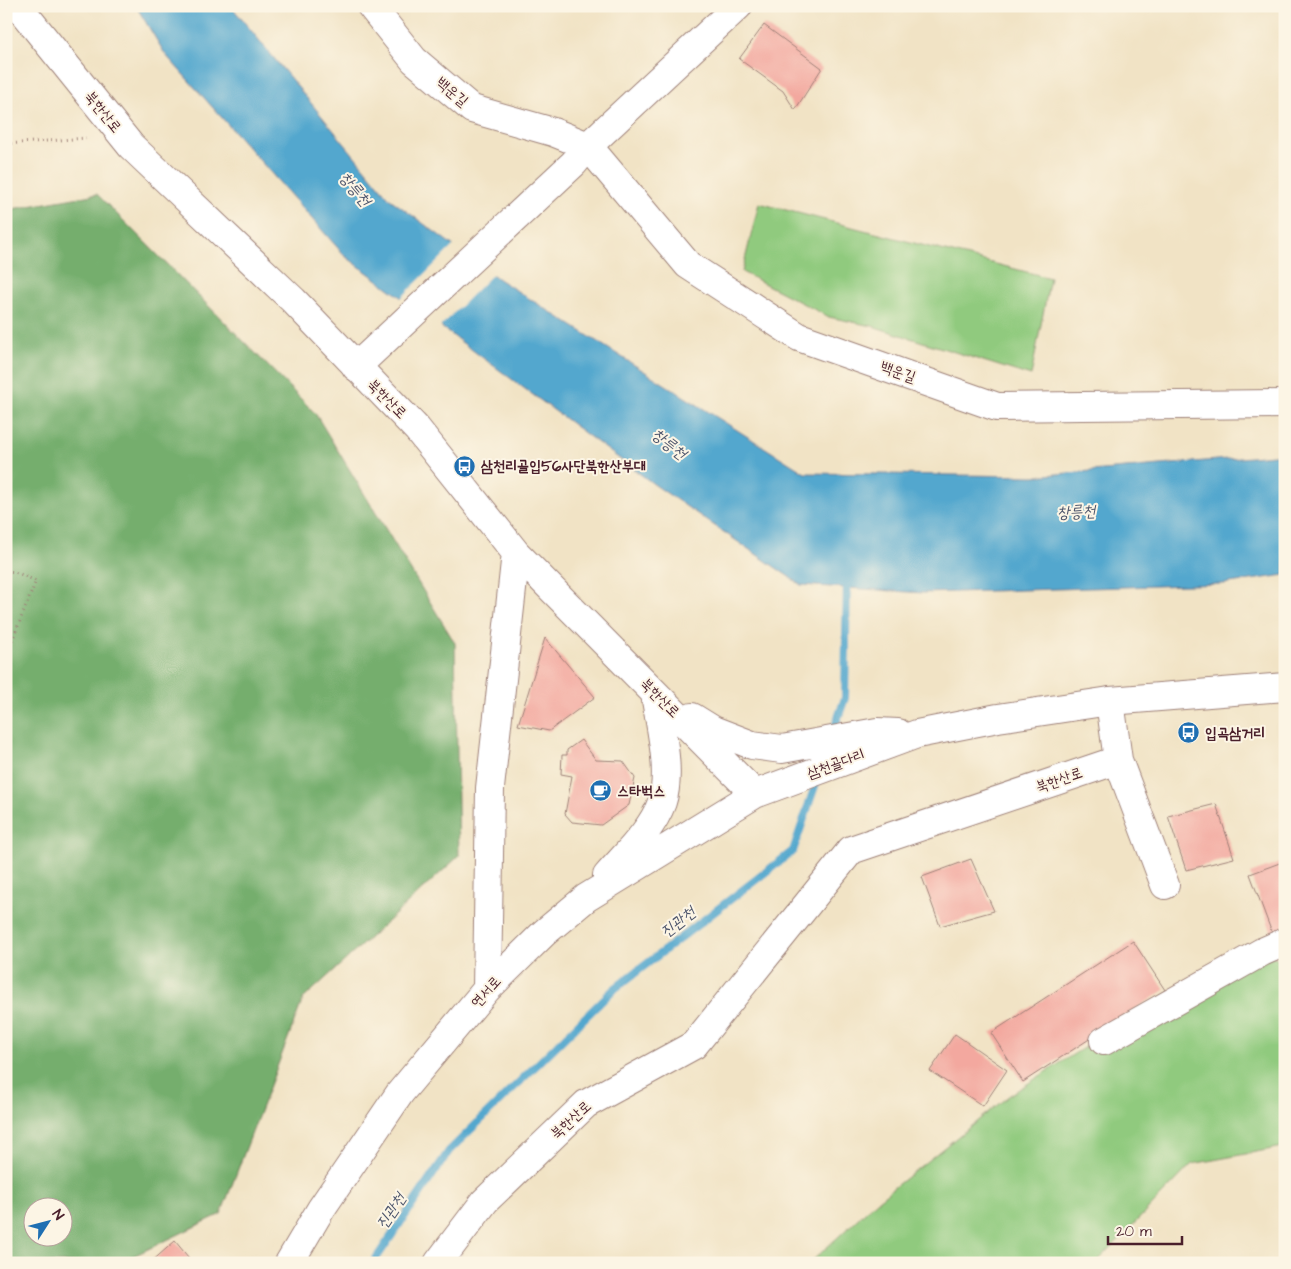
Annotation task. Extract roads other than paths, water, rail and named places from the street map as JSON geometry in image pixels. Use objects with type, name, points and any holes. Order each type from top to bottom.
[{"type":"main road","name":"북한산로","points":[[18,6],[131,146],[293,300],[417,429],[516,553],[755,794]]},
{"type":"main road","name":"백운길","points":[[371,6],[414,60],[472,109],[553,132],[581,155],[688,265],[798,337],[997,407],[1164,407],[1285,404]]},
{"type":"main road","points":[[356,367],[738,6]]},
{"type":"main road","points":[[487,989],[490,788],[516,553]]},
{"type":"main road","points":[[655,694],[713,730],[752,745],[782,749],[877,732],[917,734],[998,718],[1110,701],[1285,687]]},
{"type":"main road","points":[[586,898],[631,849],[657,813],[662,800],[665,774],[655,694]]},
{"type":"main road","points":[[1110,701],[1118,760],[1165,885]]},
{"type":"main road","name":"삼천골다리","points":[[755,794],[917,734]]},
{"type":"main road","name":"북한산로","points":[[438,1263],[485,1201],[586,1104],[694,1045],[851,850],[1118,760]]},
{"type":"main road","name":"연서로","points":[[289,1263],[321,1209],[400,1093],[487,989],[544,933],[586,898],[755,794]]},
{"type":"main road","points":[[1104,1041],[1262,952],[1285,942]]},
{"type":"water","name":"창릉천","points":[[136,6],[231,6],[390,199],[500,280],[805,473],[1034,476],[1285,454],[1285,575],[1223,584],[923,593],[801,585],[655,485],[345,256],[165,54]]},
{"type":"waterway","name":"진관천","points":[[832,735],[845,698],[847,579]]},
{"type":"waterway","name":"진관천","points":[[373,1263],[449,1151],[613,990],[793,851],[818,777]]},
{"type":"place","name":"삼천리골입56사단북한산부대","points":[[465,466]]},
{"type":"place","name":"입곡삼거리","points":[[1189,733]]},
{"type":"place","name":"스타벅스","points":[[601,791]]}]
